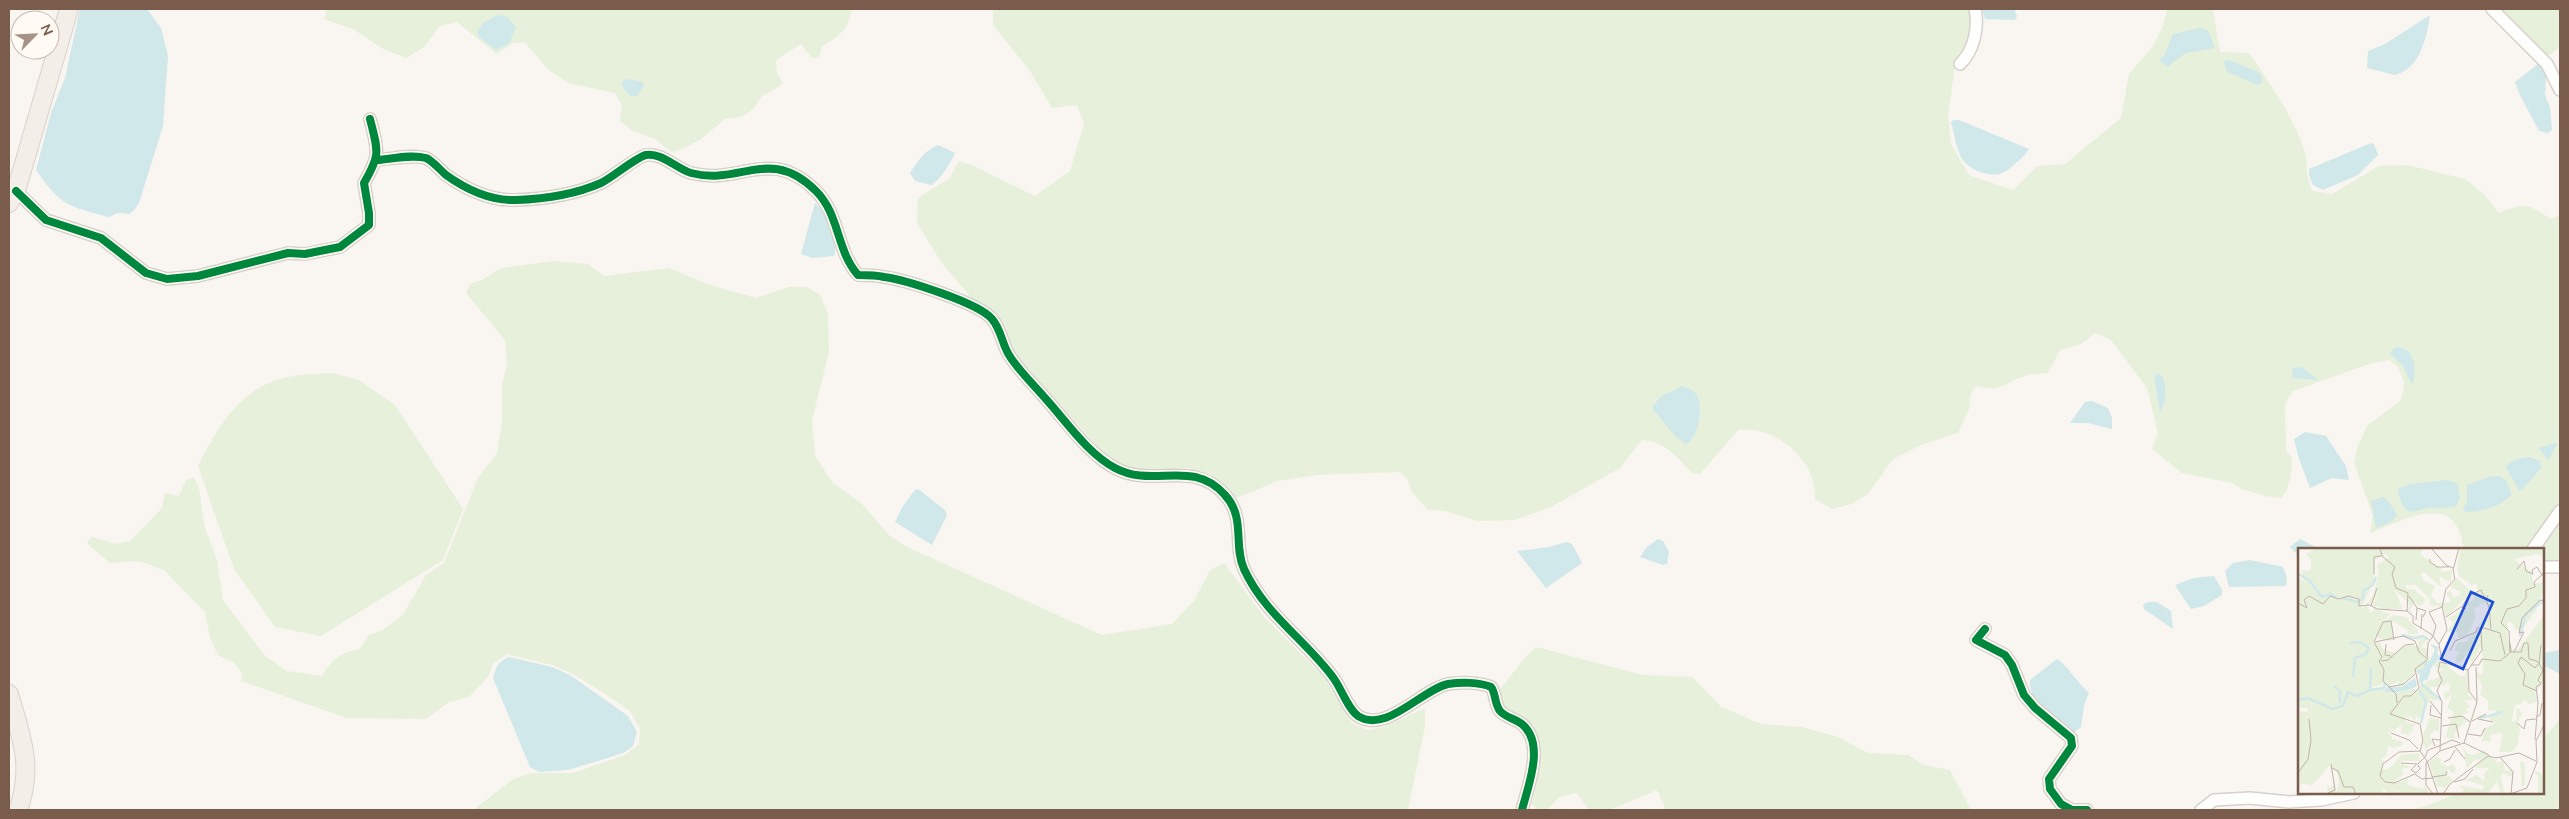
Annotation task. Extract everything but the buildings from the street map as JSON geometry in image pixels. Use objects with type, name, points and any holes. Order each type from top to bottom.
[{"type":"main road","points":[[13,197],[69,9]]},
{"type":"main road","points":[[9,694],[23,742],[27,770],[24,795],[18,810]]},
{"type":"street","points":[[1960,64],[1967,57],[1978,21],[1975,9]]},
{"type":"street","points":[[2492,9],[2547,64],[2560,90]]},
{"type":"street","points":[[13,197],[46,220],[101,238],[146,273],[167,279],[198,276],[288,253],[306,254],[340,247],[369,225],[364,183],[377,160],[377,148],[370,119]]},
{"type":"street","points":[[377,160],[407,157],[427,158],[446,175],[472,191],[491,198],[516,200],[575,191],[601,183],[645,155],[655,156],[691,173],[718,175],[772,168],[788,171],[817,192],[829,209],[848,263],[858,275],[885,277],[979,308],[992,319],[1008,354],[1096,455],[1116,469],[1132,474],[1149,477],[1203,477],[1224,494],[1232,504],[1237,519],[1243,567],[1253,586],[1264,604],[1333,676],[1355,714],[1365,720],[1378,720],[1391,716],[1433,690],[1448,684],[1484,684],[1491,687],[1495,703],[1501,712],[1522,724],[1529,731],[1533,743],[1534,757],[1522,810]]},
{"type":"street","points":[[2534,548],[2560,511]]},
{"type":"street","points":[[2544,567],[2560,566]]},
{"type":"street","points":[[1985,629],[1976,640],[2005,655],[2012,665],[2024,695],[2035,708],[2071,738],[2072,746],[2049,779],[2050,789],[2061,804],[2072,810],[2087,810]]},
{"type":"street","points":[[2201,810],[2214,800],[2250,798],[2289,802],[2321,800],[2349,794]]},
{"type":"green space","points":[[327,9],[852,9],[848,22],[842,32],[822,46],[819,58],[812,58],[801,44],[776,60],[777,73],[783,84],[761,97],[752,110],[743,116],[725,119],[701,139],[683,149],[671,152],[655,139],[633,131],[620,121],[622,105],[615,93],[568,83],[549,70],[524,42],[513,43],[497,54],[457,22],[440,26],[424,47],[406,58],[383,49],[353,29],[324,19]]},
{"type":"green space","points":[[993,9],[1972,9],[1976,19],[1964,51],[1955,66],[1948,114],[1951,144],[1969,175],[2013,190],[2037,166],[2065,164],[2121,118],[2129,74],[2153,46],[2163,26],[2167,9],[2213,9],[2220,52],[2249,53],[2272,86],[2293,122],[2303,147],[2308,180],[2313,191],[2332,194],[2379,166],[2407,165],[2465,179],[2484,194],[2499,213],[2515,207],[2526,206],[2537,210],[2551,219],[2560,215],[2560,562],[2544,563],[2544,548],[2468,548],[2462,544],[2461,535],[2454,522],[2446,516],[2437,513],[2414,516],[2370,533],[2373,516],[2354,463],[2358,445],[2368,425],[2400,401],[2403,393],[2404,382],[2398,367],[2389,360],[2372,363],[2293,391],[2285,404],[2286,451],[2292,458],[2291,474],[2289,485],[2281,498],[2265,496],[2242,489],[2232,483],[2182,473],[2152,449],[2158,433],[2147,388],[2111,340],[2095,333],[2081,344],[2060,350],[2048,373],[2027,375],[1997,388],[1976,386],[1970,395],[1969,409],[1958,433],[1921,445],[1893,459],[1868,494],[1851,504],[1832,509],[1815,499],[1814,485],[1809,471],[1802,459],[1791,448],[1780,439],[1752,430],[1738,430],[1700,474],[1692,473],[1676,456],[1664,447],[1657,443],[1642,440],[1620,468],[1549,508],[1515,520],[1478,521],[1445,511],[1428,510],[1412,492],[1407,478],[1399,472],[1317,475],[1277,481],[1237,498],[1211,475],[1188,468],[1148,473],[1119,466],[1097,446],[1014,353],[990,310],[974,301],[942,263],[917,223],[918,198],[950,178],[959,161],[972,165],[1035,196],[1070,171],[1084,124],[1077,105],[1052,108],[1030,71],[993,25]]},
{"type":"green space","points":[[2496,9],[2560,9],[2560,47],[2548,56]]},
{"type":"green space","points":[[554,261],[588,264],[604,276],[669,268],[710,285],[756,298],[788,287],[807,287],[820,295],[828,314],[829,352],[812,420],[815,456],[833,483],[861,503],[889,535],[907,547],[1102,635],[1172,624],[1194,601],[1210,570],[1224,563],[1265,618],[1324,677],[1352,723],[1368,730],[1384,727],[1425,708],[1425,726],[1408,810],[473,810],[512,780],[530,773],[573,773],[625,755],[639,744],[640,729],[630,711],[571,673],[552,665],[507,654],[493,664],[489,676],[469,697],[449,702],[426,719],[347,718],[241,681],[242,673],[233,662],[218,655],[210,638],[205,612],[165,571],[146,563],[131,561],[110,563],[87,543],[92,537],[116,544],[130,541],[162,508],[165,493],[179,496],[186,480],[194,477],[199,488],[205,528],[217,560],[223,600],[265,656],[287,671],[322,676],[329,665],[337,658],[360,649],[369,635],[383,630],[403,615],[426,575],[444,563],[478,478],[497,453],[502,421],[502,385],[507,364],[505,340],[466,293],[470,284],[482,280],[501,268]]},
{"type":"green space","points":[[332,373],[359,380],[395,405],[463,509],[443,560],[321,636],[275,627],[234,569],[198,466],[219,428],[248,395],[274,381],[288,377]]},
{"type":"green space","points":[[1536,647],[1643,675],[1692,677],[1720,706],[1761,724],[1801,727],[1836,736],[1868,753],[1908,755],[1924,765],[1950,770],[1971,810],[1666,810],[1657,790],[1610,810],[1589,810],[1577,793],[1559,797],[1547,810],[1538,810],[1532,804],[1540,760],[1537,735],[1527,723],[1503,707],[1497,692]]},
{"type":"green space","points":[[2560,719],[2560,810],[2407,810],[2427,806],[2455,794],[2544,794],[2544,738]]},
{"type":"water","points":[[80,9],[147,9],[161,28],[168,56],[163,126],[139,203],[130,214],[119,213],[108,217],[74,207],[59,198],[36,170],[51,113],[65,78]]},
{"type":"water","points":[[1982,9],[2014,9],[2017,16],[2015,20],[1985,19]]},
{"type":"water","points":[[498,15],[507,17],[516,27],[509,44],[496,50],[479,37],[477,32],[483,23]]},
{"type":"water","points":[[2430,15],[2421,51],[2411,66],[2404,72],[2395,75],[2367,68],[2368,51],[2385,44]]},
{"type":"water","points":[[2200,28],[2208,30],[2215,48],[2186,53],[2167,67],[2159,60],[2165,54],[2173,34]]},
{"type":"water","points":[[2229,60],[2258,72],[2262,76],[2263,82],[2257,85],[2226,71],[2224,61]]},
{"type":"water","points":[[2538,64],[2541,65],[2546,76],[2545,95],[2550,107],[2552,130],[2548,133],[2539,131],[2515,82]]},
{"type":"water","points":[[627,79],[643,82],[644,86],[637,96],[631,96],[625,91],[621,82]]},
{"type":"water","points":[[1959,120],[2029,149],[2016,164],[2003,173],[1994,175],[1977,171],[1967,165],[1961,157],[1951,122]]},
{"type":"water","points":[[2371,143],[2374,144],[2378,155],[2358,175],[2323,190],[2313,185],[2309,169]]},
{"type":"water","points":[[938,145],[955,153],[945,170],[932,185],[915,181],[910,173],[925,153]]},
{"type":"water","points":[[815,203],[827,220],[833,236],[835,244],[834,256],[813,258],[801,254]]},
{"type":"water","points":[[2397,347],[2408,351],[2414,361],[2412,385],[2403,366],[2390,354]]},
{"type":"water","points":[[2301,367],[2319,380],[2292,378],[2293,368]]},
{"type":"water","points":[[2159,373],[2164,381],[2166,392],[2160,412],[2154,377]]},
{"type":"water","points":[[1682,386],[1696,394],[1700,406],[1697,429],[1686,444],[1676,437],[1652,408],[1660,397]]},
{"type":"water","points":[[2092,401],[2108,408],[2112,418],[2112,429],[2088,423],[2070,423],[2085,402]]},
{"type":"water","points":[[2305,432],[2326,436],[2346,466],[2349,480],[2332,478],[2310,488],[2294,439]]},
{"type":"water","points":[[2557,444],[2548,461],[2539,448]]},
{"type":"water","points":[[2529,457],[2540,461],[2541,468],[2522,490],[2519,490],[2505,466],[2517,459]]},
{"type":"water","points":[[2500,476],[2506,481],[2512,494],[2507,499],[2490,508],[2465,512],[2463,508],[2467,501],[2467,485],[2489,477]]},
{"type":"water","points":[[2447,480],[2457,483],[2460,497],[2456,506],[2428,508],[2411,512],[2402,504],[2398,489],[2410,484]]},
{"type":"water","points":[[918,489],[945,510],[947,515],[932,545],[895,522],[903,506],[915,490]]},
{"type":"water","points":[[2383,497],[2388,500],[2397,515],[2391,522],[2376,528],[2371,501]]},
{"type":"water","points":[[1658,539],[1663,541],[1669,552],[1667,564],[1663,565],[1640,557],[1647,547]]},
{"type":"water","points":[[2300,539],[2318,548],[2298,548],[2298,555],[2290,547]]},
{"type":"water","points":[[1567,542],[1572,544],[1582,563],[1546,588],[1517,551],[1549,547]]},
{"type":"water","points":[[2250,560],[2283,567],[2287,578],[2286,586],[2229,587],[2225,571],[2233,563]]},
{"type":"water","points":[[2214,576],[2222,590],[2222,595],[2204,606],[2191,609],[2175,585],[2194,578]]},
{"type":"water","points":[[2157,602],[2171,611],[2173,629],[2144,609],[2143,604]]},
{"type":"water","points":[[2560,650],[2560,674],[2544,666],[2544,653]]},
{"type":"water","points":[[509,657],[552,667],[570,675],[628,716],[637,732],[633,746],[625,752],[568,770],[539,772],[530,767],[493,678],[498,665],[502,660]]},
{"type":"water","points":[[2057,659],[2089,693],[2084,705],[2081,727],[2072,734],[2038,704],[2031,689],[2030,680]]},
{"type":"cycle path","points":[[16,191],[46,220],[101,238],[146,273],[167,279],[198,276],[288,253],[305,254],[340,247],[369,225],[364,183],[373,165],[376,152],[375,138],[370,119]]},
{"type":"cycle path","points":[[377,160],[408,157],[426,158],[446,175],[471,190],[479,194],[506,200],[548,197],[591,187],[601,183],[646,155],[663,158],[691,173],[709,176],[769,169],[784,171],[799,178],[824,200],[846,255],[858,275],[878,276],[908,283],[958,299],[985,313],[995,323],[1007,351],[1017,366],[1077,436],[1105,462],[1130,474],[1199,478],[1212,484],[1225,495],[1235,513],[1241,560],[1252,585],[1273,612],[1332,676],[1351,708],[1358,716],[1369,720],[1392,715],[1426,694],[1448,684],[1470,683],[1491,687],[1500,711],[1523,725],[1530,733],[1533,743],[1533,766],[1522,810]]},
{"type":"cycle path","points":[[1985,629],[1976,640],[2005,655],[2012,665],[2024,695],[2035,708],[2071,738],[2072,746],[2049,779],[2050,789],[2061,804],[2072,810],[2087,810]]}]
